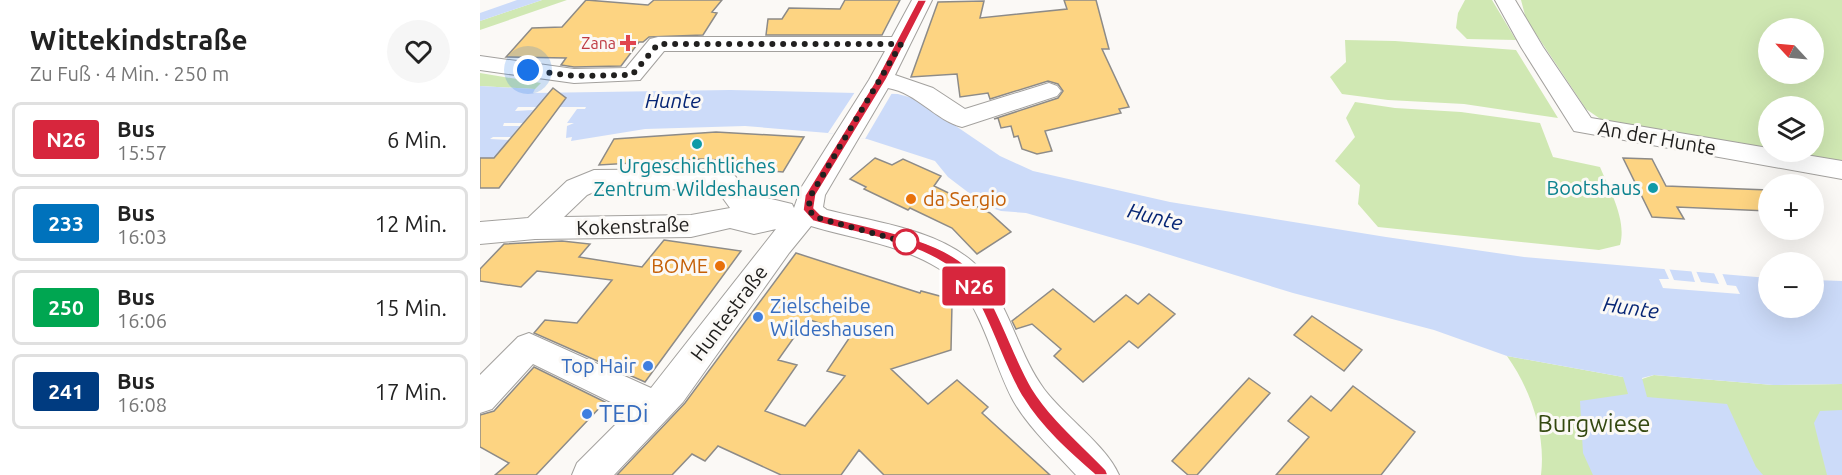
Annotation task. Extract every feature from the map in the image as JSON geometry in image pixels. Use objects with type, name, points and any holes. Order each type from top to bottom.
[{"type":"street","name":"Huntestraße","points":[[590,475],[671,391],[779,245],[795,211],[811,195],[877,86],[922,0]]},
{"type":"street","name":"An der Hunte","points":[[1505,0],[1583,126],[1842,170]]},
{"type":"street","points":[[481,63],[574,76],[632,75],[658,44],[901,44]]},
{"type":"street","points":[[877,86],[894,81],[922,90],[962,119],[1049,91]]},
{"type":"street","points":[[535,228],[577,189],[594,180],[710,179],[726,183],[741,202],[795,211],[916,245],[942,256],[963,271],[976,289],[1028,393],[1052,424],[1101,475]]},
{"type":"street","name":"Kokenstraße","points":[[480,233],[535,228],[691,226],[730,218],[754,223],[768,221],[795,211]]},
{"type":"street","points":[[480,398],[529,346],[656,406]]},
{"type":"green space","points":[[542,0],[567,0],[480,30],[480,21]]},
{"type":"green space","points":[[1465,0],[1492,0],[1516,40],[1467,39],[1456,28],[1458,13]]},
{"type":"green space","points":[[1521,0],[1842,0],[1842,164],[1824,161],[1824,96],[1758,96],[1758,150],[1609,125],[1586,109],[1526,19]]},
{"type":"green space","points":[[1345,40],[1395,41],[1516,50],[1558,118],[1464,104],[1388,100],[1342,94],[1330,77],[1346,62]]},
{"type":"green space","points":[[480,73],[541,83],[535,89],[480,86]]},
{"type":"green space","points":[[1355,102],[1395,108],[1461,112],[1540,123],[1553,157],[1600,167],[1619,216],[1622,235],[1620,245],[1599,250],[1378,227],[1358,204],[1360,185],[1335,161],[1355,137],[1346,118]]},
{"type":"green space","name":"Burgwiese","points":[[1507,356],[1642,379],[1654,375],[1773,385],[1842,384],[1842,475],[1541,475],[1541,444],[1535,413],[1523,383]]},
{"type":"water","points":[[517,0],[542,0],[480,21],[480,13]]},
{"type":"water","name":"Hunte","points":[[480,86],[535,89],[533,93],[730,90],[898,94],[916,99],[1000,156],[1033,171],[1170,202],[1524,257],[1758,277],[1758,318],[1824,318],[1824,280],[1842,281],[1842,384],[1773,385],[1654,375],[1642,378],[1647,397],[1727,404],[1756,467],[1763,475],[1593,475],[1583,453],[1580,401],[1628,394],[1623,377],[1507,356],[1434,330],[1293,293],[1026,213],[1001,211],[986,206],[948,177],[935,161],[867,139],[828,133],[745,126],[645,129],[571,141],[572,137],[566,138],[567,126],[574,123],[567,123],[577,109],[586,107],[518,107],[515,111],[533,110],[523,123],[504,123],[503,126],[520,126],[511,137],[490,139],[509,140],[494,158],[480,158]]},
{"type":"water","points":[[1842,410],[1842,475],[1827,475],[1814,423],[1820,411]]},
{"type":"pier","points":[[855,92],[892,93],[865,139],[828,133]]},
{"type":"pier","points":[[1664,268],[1669,268],[1674,280],[1695,282],[1691,270],[1696,271],[1701,282],[1719,284],[1714,273],[1722,273],[1727,285],[1736,286],[1740,294],[1663,288],[1659,279],[1669,279]]},
{"type":"building","points":[[586,0],[648,5],[654,0],[722,0],[712,12],[717,13],[703,35],[649,37],[639,42],[621,66],[574,67],[561,65],[566,58],[506,57],[532,28],[562,27]]},
{"type":"building","points":[[845,0],[900,0],[882,35],[766,35],[768,19],[782,19],[789,8],[840,9]]},
{"type":"building","points":[[1064,0],[1096,0],[1109,49],[1102,49],[1129,107],[1119,109],[1121,113],[1045,131],[1052,151],[1037,154],[1022,149],[1018,136],[1014,137],[1011,126],[1001,128],[998,118],[994,119],[1058,98],[1063,91],[1058,84],[1048,81],[990,99],[988,93],[960,97],[957,74],[911,77],[938,2],[984,1],[980,18],[1067,9]]},
{"type":"building","points":[[553,88],[566,98],[499,188],[480,188],[480,158],[494,158]]},
{"type":"building","points":[[716,132],[804,137],[783,172],[734,168],[738,161],[701,159],[599,165],[614,139]]},
{"type":"building","points":[[875,158],[892,165],[903,159],[941,176],[934,186],[990,213],[1011,232],[977,254],[952,228],[864,189],[866,187],[850,179]]},
{"type":"building","points":[[1623,158],[1652,159],[1666,186],[1758,190],[1758,211],[1677,207],[1684,219],[1652,217]]},
{"type":"building","points":[[664,240],[741,251],[645,382],[534,333],[545,320],[577,323],[612,280],[537,271],[521,287],[480,281],[480,269],[504,244],[562,241],[590,244],[579,257],[642,267]]},
{"type":"building","points":[[796,253],[920,293],[921,291],[947,298],[944,302],[952,304],[951,350],[891,369],[928,404],[957,380],[988,407],[982,413],[1050,475],[884,475],[859,450],[841,475],[781,475],[718,446],[705,461],[692,454],[672,475],[617,475],[685,403]],"holes":[[[807,319],[852,334],[827,371],[845,376],[805,426],[765,411],[797,365],[778,360]]]},
{"type":"building","points":[[1053,289],[1094,322],[1126,295],[1138,304],[1149,294],[1175,314],[1138,348],[1129,341],[1083,382],[1054,356],[1061,349],[1032,324],[1016,329],[1012,321]]},
{"type":"building","points":[[1312,316],[1362,350],[1344,371],[1294,335]]},
{"type":"building","points":[[534,367],[605,402],[536,475],[495,475],[509,463],[480,447],[480,415],[494,411]]},
{"type":"building","points":[[1249,378],[1270,393],[1197,475],[1188,475],[1172,461]]},
{"type":"building","points":[[1353,386],[1415,432],[1381,475],[1276,475],[1309,437],[1288,421],[1311,396],[1331,411]]},
{"type":"bus line","name":"N26","points":[[922,0],[881,80],[811,195],[808,210],[818,218],[916,245],[942,256],[963,271],[988,310],[1010,361],[1028,393],[1052,424],[1101,475]]},
{"type":"place","name":"Zana","points":[[628,43]]},
{"type":"place","name":"Urgeschichtliches Zentrum Wildeshausen","points":[[697,144]]},
{"type":"place","name":"Bootshaus","points":[[1653,188]]},
{"type":"place","name":"da Sergio","points":[[911,199]]},
{"type":"place","name":"BOME","points":[[720,266]]},
{"type":"place","name":"Zielscheibe Wildeshausen","points":[[758,317]]},
{"type":"place","name":"Top Hair","points":[[648,366]]},
{"type":"place","name":"TEDi","points":[[587,414]]},
{"type":"route","points":[[528,70],[574,76],[632,75],[658,44],[901,44],[811,195],[808,210],[818,218],[916,245],[906,242]]}]
